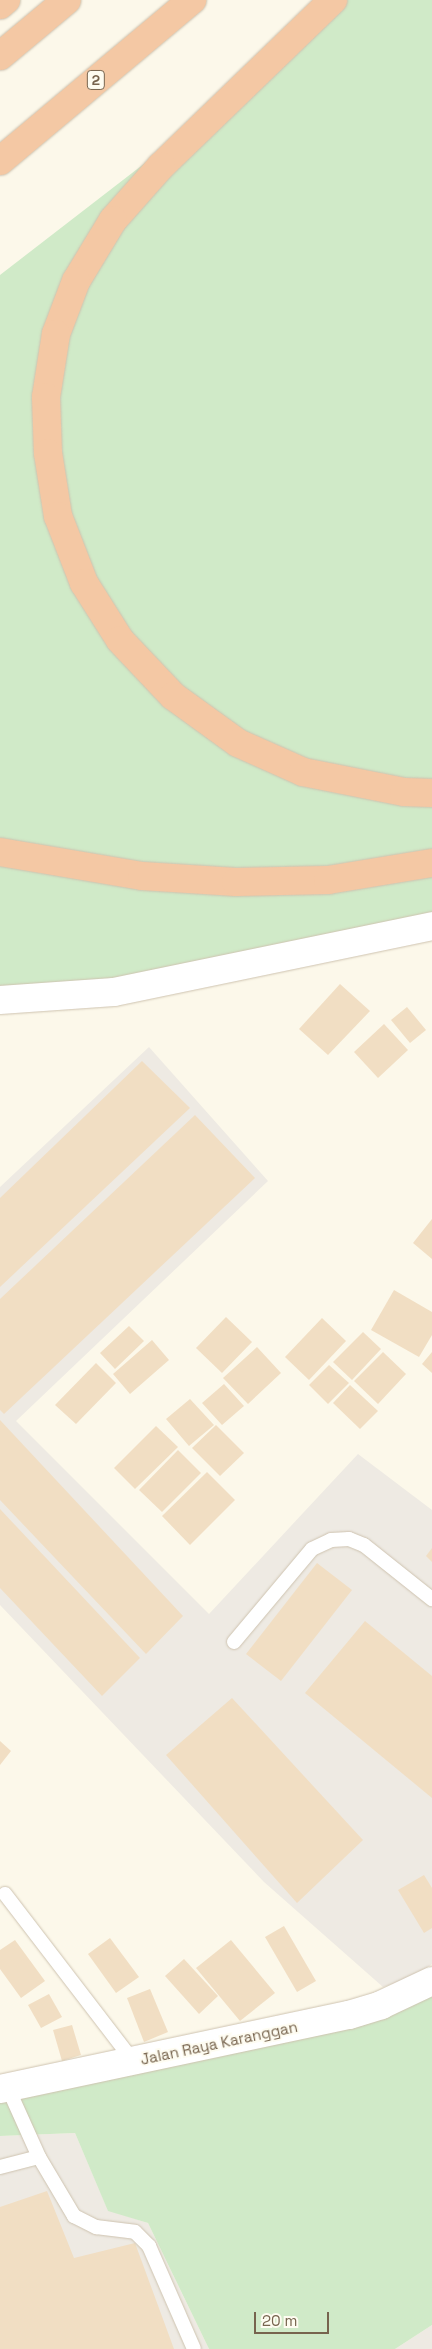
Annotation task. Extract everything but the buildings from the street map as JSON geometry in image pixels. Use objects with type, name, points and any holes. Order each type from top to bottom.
[{"type":"highway","points":[[0,5],[6,0]]},
{"type":"highway","points":[[0,56],[67,0]]},
{"type":"highway","name":"2","points":[[0,161],[192,0]]},
{"type":"highway","points":[[334,0],[161,166],[112,220],[76,281],[56,334],[46,397],[48,452],[58,516],[84,583],[120,640],[173,696],[238,743],[303,772],[404,792],[432,793]]},
{"type":"highway","points":[[0,852],[142,876],[236,882],[328,880],[432,863]]},
{"type":"street","points":[[0,1000],[114,992],[432,926]]},
{"type":"street","name":"Jalan Raya Karanggan","points":[[4,2089],[349,2014],[381,2005],[432,1981]]},
{"type":"lane","points":[[234,1642],[312,1550],[331,1540],[349,1539],[364,1545],[432,1599]]},
{"type":"lane","points":[[4,1894],[134,2062]]},
{"type":"lane","points":[[4,2089],[39,2157],[74,2216],[96,2228],[135,2232],[149,2246],[194,2349]]},
{"type":"lane","points":[[0,2167],[39,2157]]},
{"type":"shaded area","points":[[149,1047],[268,1181],[16,1421],[209,1614],[358,1454],[432,1510],[432,1964],[416,1976],[383,1987],[264,1882],[0,1605],[0,1187]]},
{"type":"shaded area","points":[[75,2133],[108,2210],[148,2223],[209,2349],[0,2349],[0,2136]]},
{"type":"shaded area","points":[[432,2325],[432,2349],[395,2349]]},
{"type":"green space","points":[[333,0],[432,0],[432,926],[0,1000],[0,275],[145,163],[155,161]]},
{"type":"green space","points":[[432,1981],[432,2325],[395,2349],[209,2349],[148,2223],[108,2211],[75,2133],[0,2136],[0,2089]]}]
